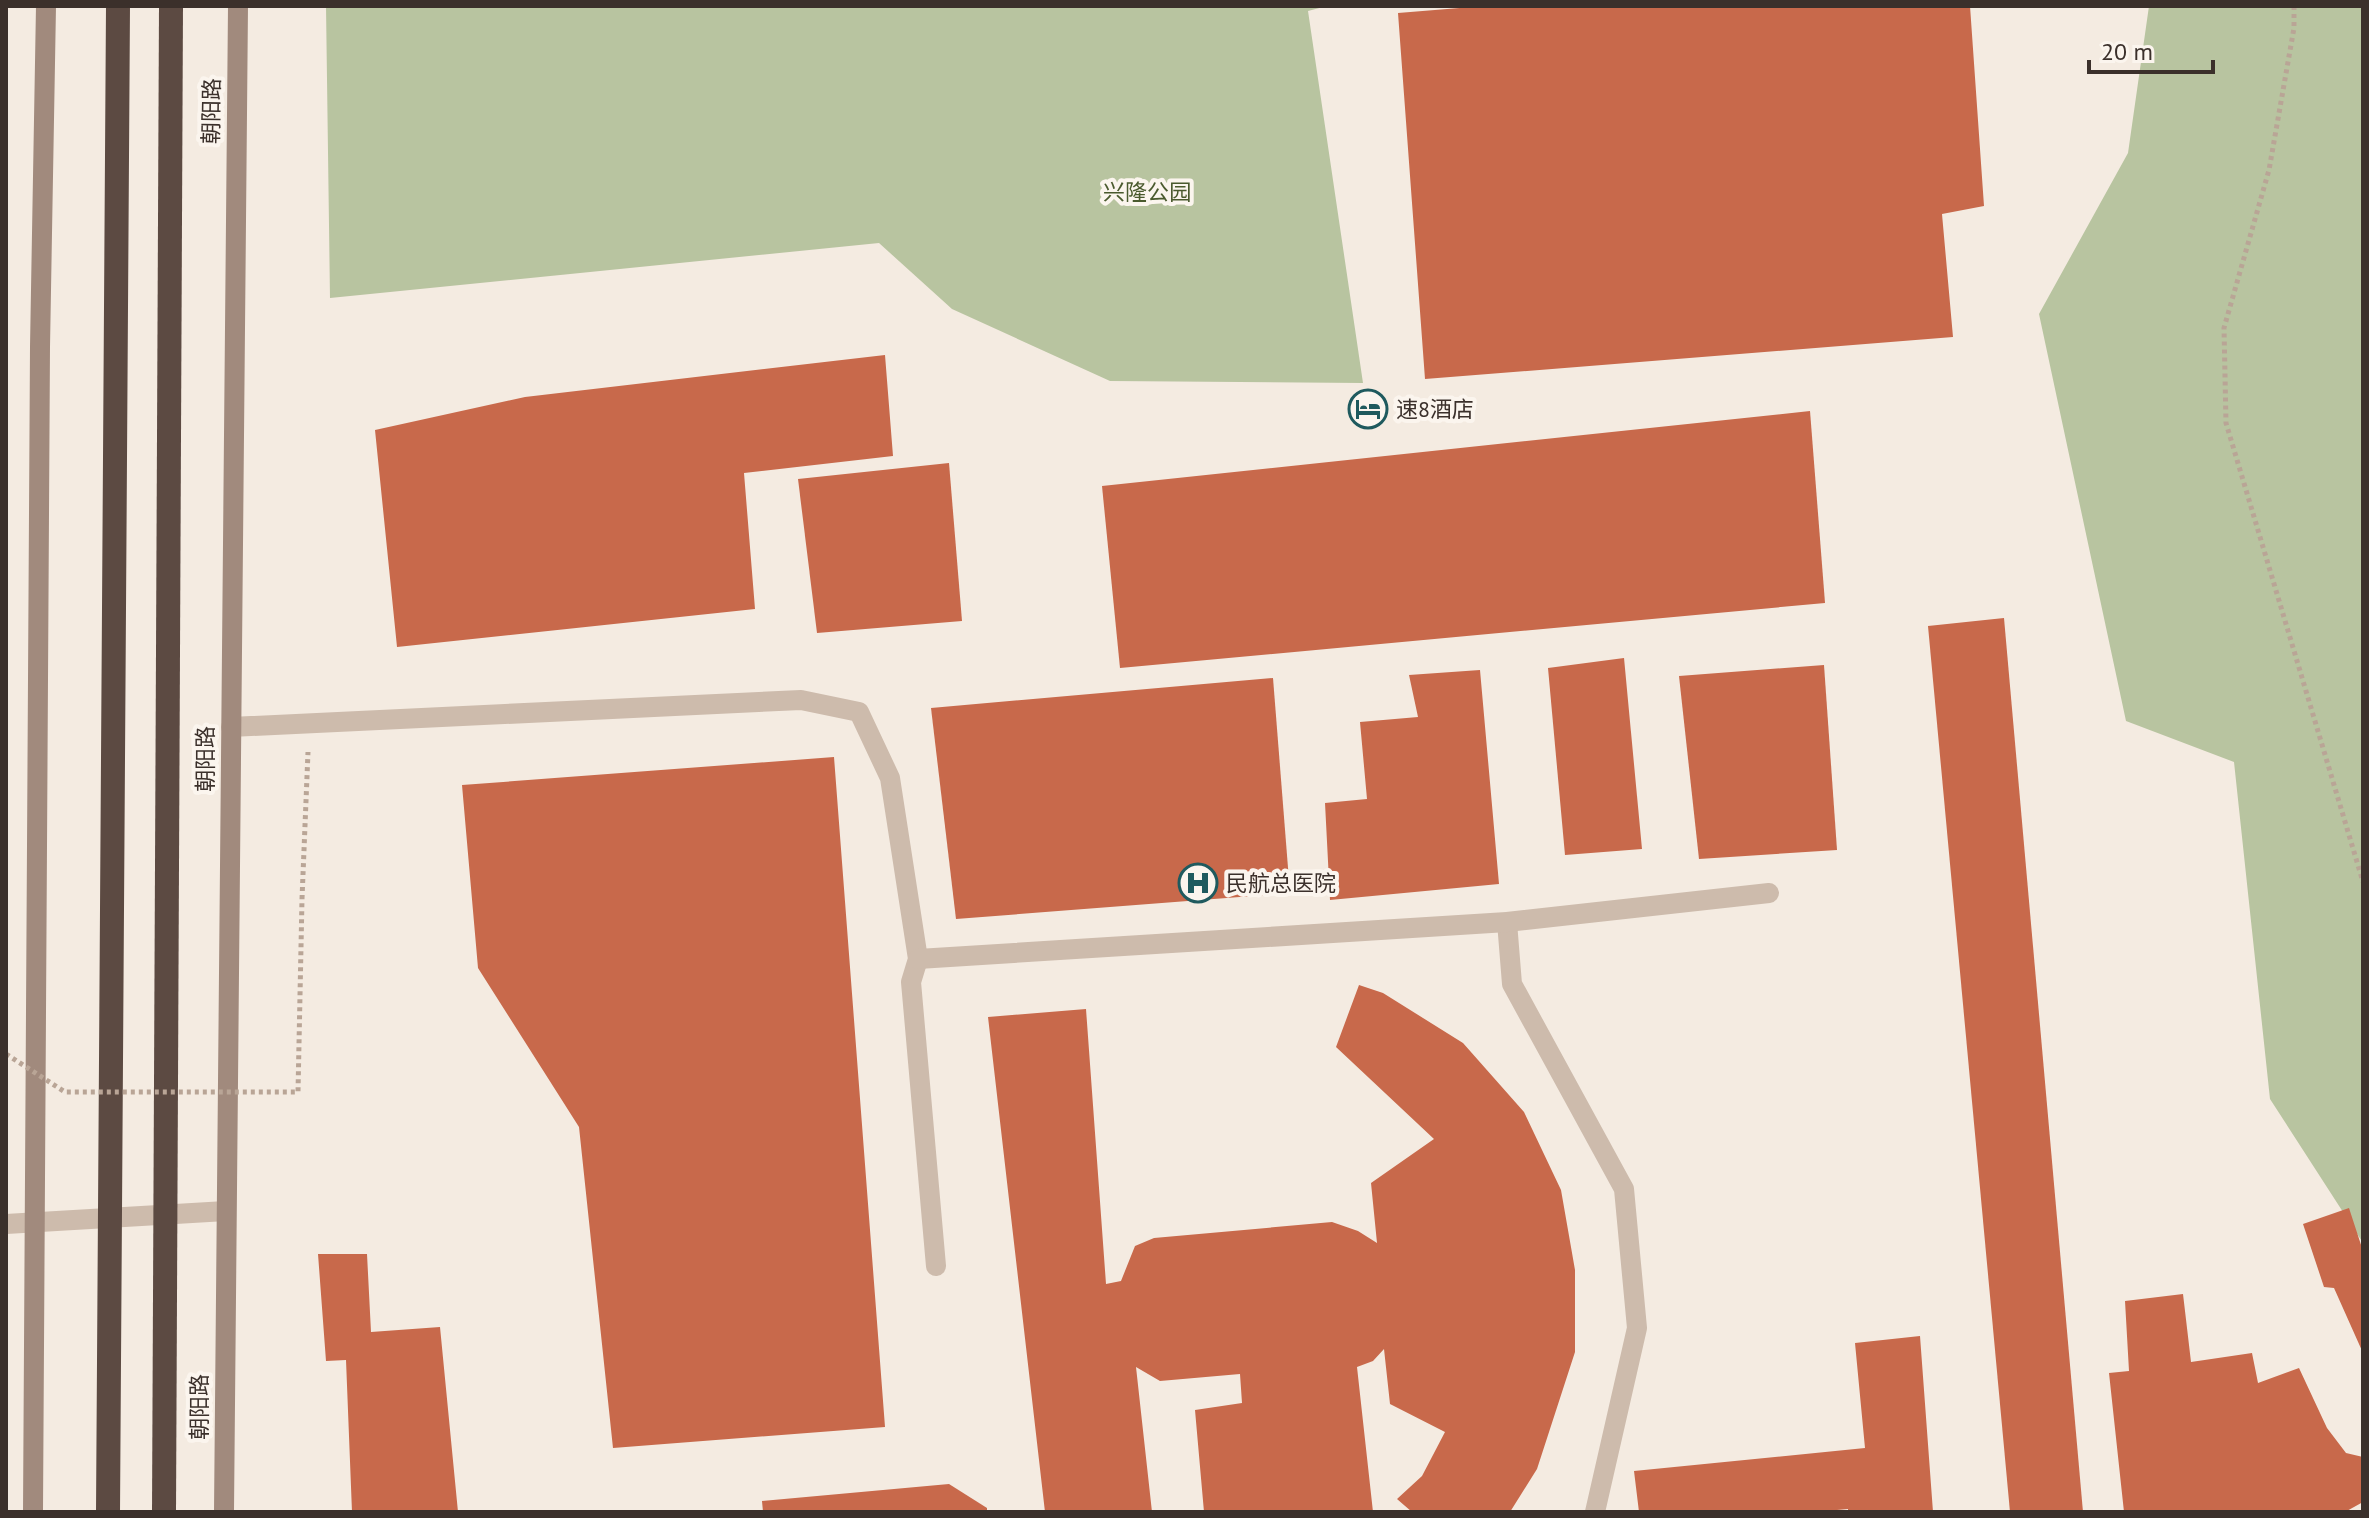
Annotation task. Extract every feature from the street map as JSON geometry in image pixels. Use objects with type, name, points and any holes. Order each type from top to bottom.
[{"type":"highway","points":[[108,1512],[118,6]]},
{"type":"highway","name":"朝阳路","points":[[164,1512],[171,6]]},
{"type":"street","points":[[33,1512],[40,347],[46,6]]},
{"type":"street","name":"朝阳路","points":[[224,1512],[238,6]]},
{"type":"street","points":[[231,727],[801,700],[859,712],[890,778],[918,959],[911,982],[936,1266]]},
{"type":"street","points":[[918,959],[1507,922],[1769,893]]},
{"type":"street","points":[[1507,922],[1512,984],[1624,1189],[1637,1328],[1595,1512]]},
{"type":"street","points":[[6,1224],[226,1211]]},
{"type":"path","points":[[2294,6],[2294,28],[2269,170],[2224,328],[2226,423],[2363,882]]},
{"type":"path","points":[[6,1054],[65,1092],[298,1092],[310,724]]},
{"type":"green space","name":"兴隆公园","points":[[326,6],[1327,6],[1308,11],[1363,383],[1110,381],[952,309],[879,243],[330,298]]},
{"type":"green space","points":[[2149,6],[2363,6],[2363,1243],[2270,1099],[2234,762],[2126,721],[2039,314],[2128,153]]},
{"type":"building","points":[[1484,6],[1970,6],[1984,206],[1942,214],[1953,337],[1425,379],[1398,13]]},
{"type":"building","points":[[885,355],[893,456],[744,473],[755,609],[397,647],[375,430],[525,397]]},
{"type":"building","points":[[1810,411],[1825,603],[1120,668],[1102,486]]},
{"type":"building","points":[[949,463],[962,621],[817,633],[798,479]]},
{"type":"building","points":[[2004,618],[2083,1512],[2010,1512],[1928,626]]},
{"type":"building","points":[[1624,658],[1642,849],[1565,855],[1548,668]]},
{"type":"building","points":[[1824,665],[1837,850],[1699,859],[1679,676]]},
{"type":"building","points":[[1480,670],[1499,884],[1330,900],[1325,803],[1367,799],[1360,722],[1418,717],[1409,675]]},
{"type":"building","points":[[1273,678],[1290,893],[956,919],[931,708]]},
{"type":"building","points":[[834,757],[885,1427],[613,1448],[579,1127],[478,968],[462,785]]},
{"type":"building","points":[[1359,985],[1383,993],[1463,1043],[1524,1112],[1561,1190],[1575,1270],[1575,1352],[1537,1469],[1510,1512],[1412,1512],[1397,1499],[1422,1476],[1445,1432],[1390,1404],[1384,1349],[1373,1361],[1357,1367],[1373,1512],[1204,1512],[1195,1410],[1242,1403],[1240,1374],[1160,1381],[1136,1367],[1152,1512],[1045,1512],[988,1017],[1086,1009],[1106,1284],[1121,1281],[1135,1246],[1154,1238],[1332,1222],[1358,1231],[1377,1243],[1371,1183],[1434,1139],[1336,1047]]},
{"type":"building","points":[[2349,1208],[2363,1251],[2363,1353],[2334,1288],[2324,1287],[2303,1224]]},
{"type":"building","points":[[318,1254],[367,1254],[371,1332],[440,1327],[458,1512],[352,1512],[346,1360],[326,1361]]},
{"type":"building","points":[[2183,1294],[2191,1362],[2252,1353],[2258,1383],[2299,1368],[2327,1428],[2346,1453],[2363,1457],[2363,1502],[2345,1512],[2124,1512],[2109,1373],[2129,1371],[2125,1301]]},
{"type":"building","points":[[1920,1336],[1933,1512],[1848,1512],[1848,1509],[1815,1512],[1639,1512],[1634,1471],[1865,1448],[1855,1343]]},
{"type":"building","points":[[949,1484],[987,1508],[987,1512],[763,1512],[762,1501]]},
{"type":"place","name":"速8酒店","points":[[1368,409]]},
{"type":"place","name":"民航总医院","points":[[1198,883]]}]
